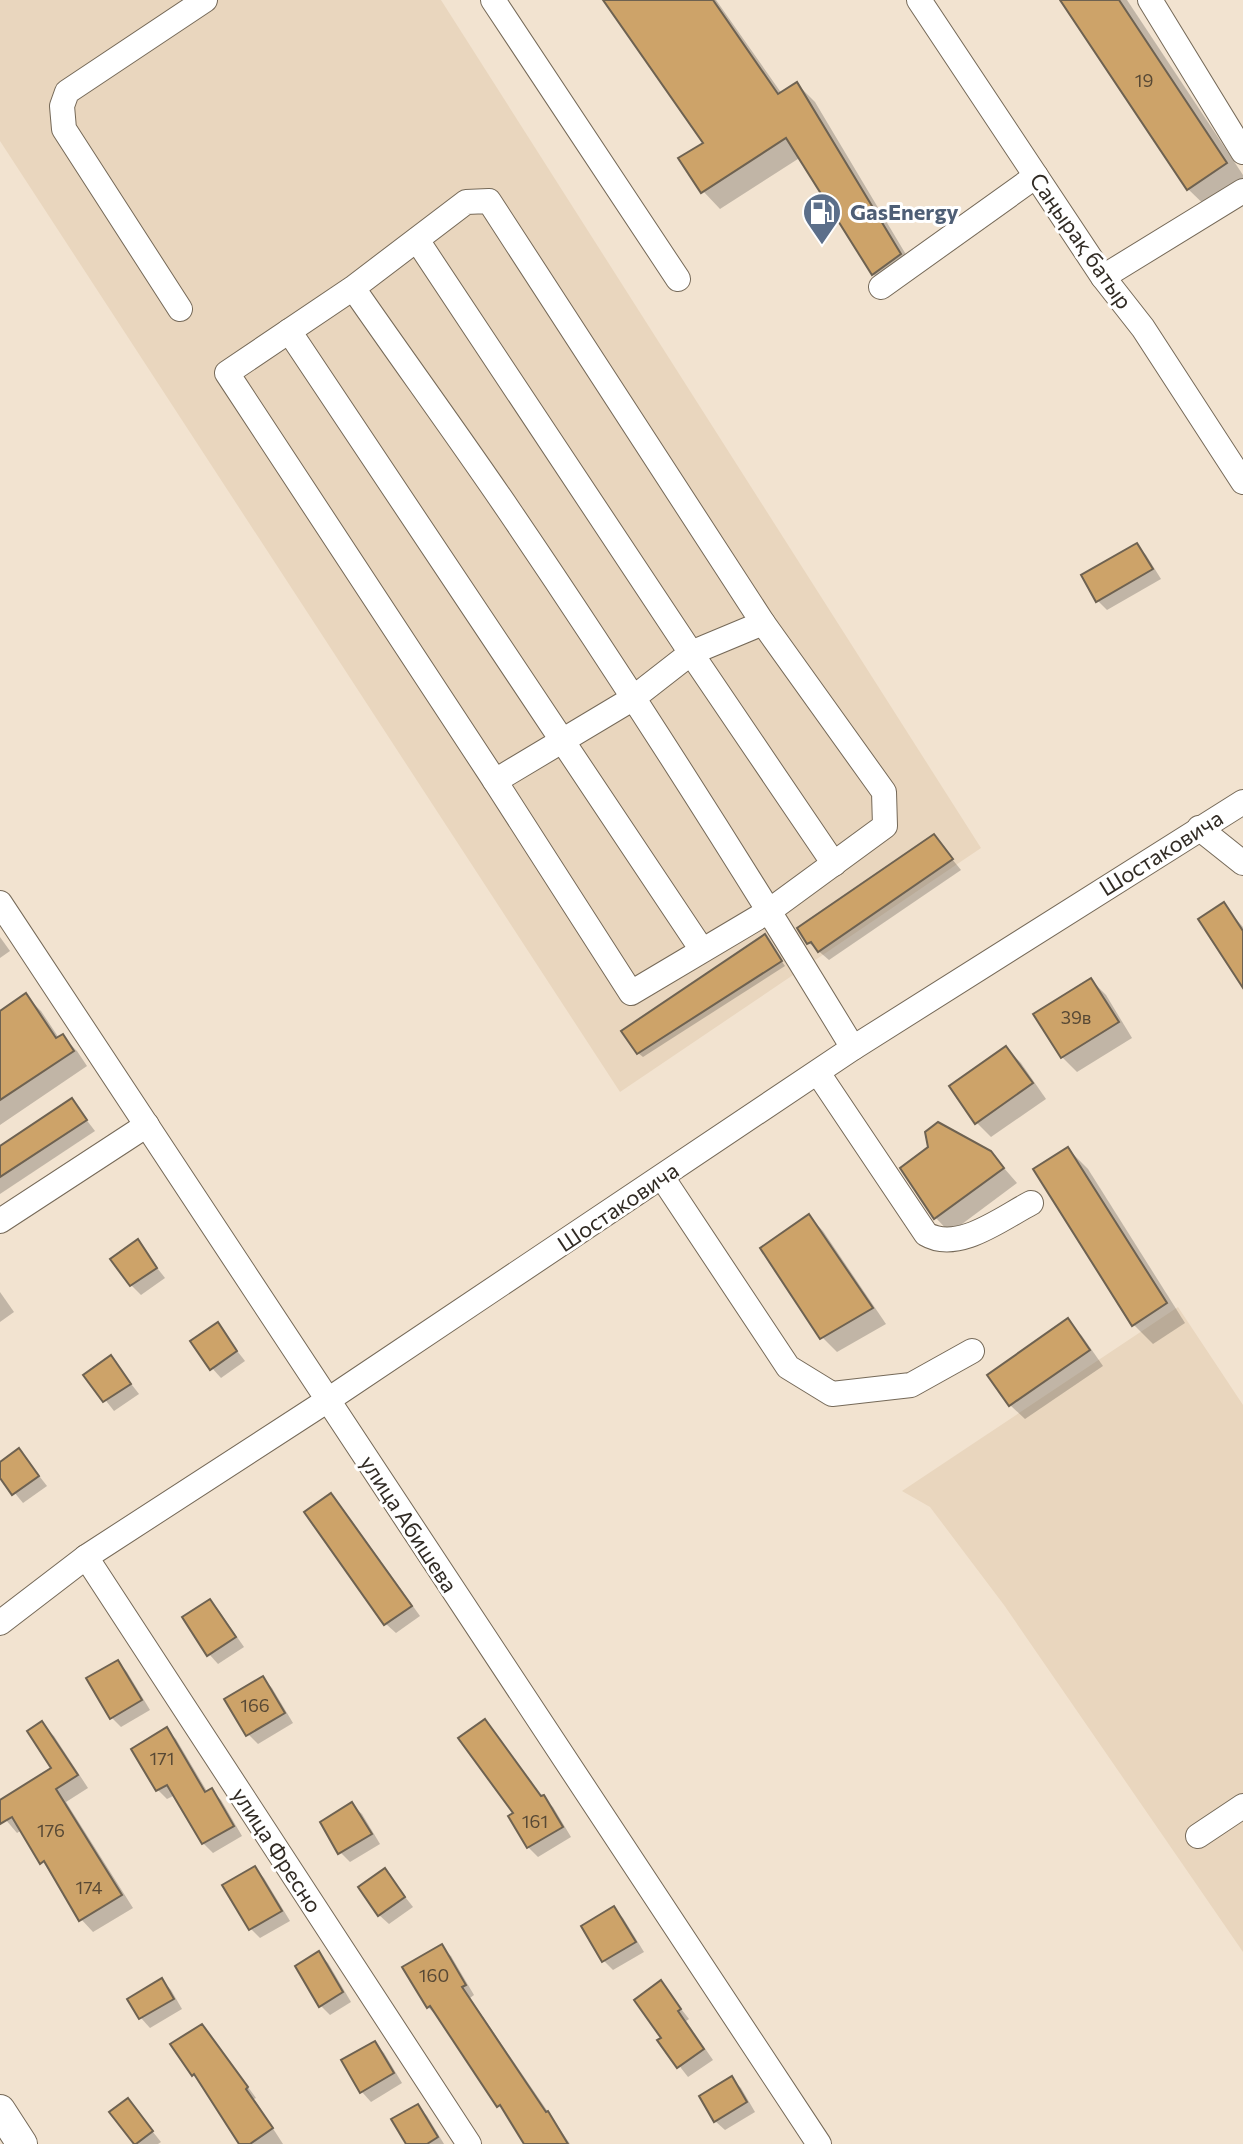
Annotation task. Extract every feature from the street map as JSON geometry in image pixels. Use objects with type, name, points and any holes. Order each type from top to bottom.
[{"type":"main road","points":[[0,2110],[22,2144]]},
{"type":"street","points":[[180,309],[64,129],[62,106],[67,92],[205,0]]},
{"type":"street","points":[[493,0],[678,279]]},
{"type":"street","name":"Саңырақ батыр","points":[[919,0],[1103,277],[1143,328],[1241,481]]},
{"type":"street","points":[[1150,0],[1243,152]]},
{"type":"street","points":[[881,287],[1036,176]]},
{"type":"street","points":[[1103,277],[1243,191]]},
{"type":"street","points":[[489,201],[763,623],[884,792],[885,826],[769,911],[631,993],[227,373],[353,288],[417,240],[466,202],[489,201]]},
{"type":"street","points":[[417,240],[834,864]]},
{"type":"street","points":[[353,288],[510,512],[769,911],[853,1048]]},
{"type":"street","points":[[289,331],[702,950]]},
{"type":"street","points":[[495,781],[632,699],[691,653],[763,623]]},
{"type":"street","name":"Шостаковича","points":[[0,1623],[86,1557],[328,1400],[853,1048],[1243,802]]},
{"type":"street","points":[[1199,828],[1243,863]]},
{"type":"street","name":"улица Абишева","points":[[0,903],[819,2144]]},
{"type":"street","points":[[818,1073],[926,1234],[945,1241],[960,1240],[1031,1203]]},
{"type":"street","points":[[0,1221],[147,1125]]},
{"type":"street","points":[[662,1177],[788,1367],[832,1394],[911,1385],[972,1351]]},
{"type":"street","name":"улица Фресно","points":[[86,1557],[469,2144]]},
{"type":"street","points":[[1198,1836],[1243,1806]]},
{"type":"shaded area","points":[[0,0],[441,0],[981,848],[620,1092],[0,141]]},
{"type":"shaded area","points":[[1178,1307],[1243,1405],[1243,1952],[1004,1605],[930,1507],[902,1491]]},
{"type":"building","points":[[603,0],[713,0],[778,94],[797,82],[901,254],[872,275],[786,138],[701,193],[678,158],[703,143]]},
{"type":"building","points":[[1060,0],[1119,0],[1227,163],[1187,190]]},
{"type":"building","points":[[1137,543],[1153,569],[1096,602],[1081,575]]},
{"type":"building","points":[[934,834],[953,859],[818,952],[811,942],[807,944],[797,928]]},
{"type":"building","points":[[1224,902],[1243,931],[1243,988],[1198,919]]},
{"type":"building","points":[[765,934],[782,961],[637,1054],[621,1031]]},
{"type":"building","points":[[1091,978],[1119,1022],[1061,1058],[1033,1014]]},
{"type":"building","points":[[26,993],[56,1038],[63,1034],[74,1051],[0,1100],[0,1011]]},
{"type":"building","points":[[1006,1046],[1033,1083],[975,1124],[949,1086]]},
{"type":"building","points":[[72,1098],[87,1120],[0,1177],[0,1146]]},
{"type":"building","points":[[938,1122],[991,1151],[1004,1168],[934,1219],[900,1168],[928,1147],[925,1132]]},
{"type":"building","points":[[1068,1147],[1167,1303],[1132,1326],[1033,1169]]},
{"type":"building","points":[[809,1214],[873,1308],[820,1339],[760,1248]]},
{"type":"building","points":[[138,1239],[157,1268],[130,1286],[110,1259]]},
{"type":"building","points":[[1068,1318],[1090,1350],[1009,1406],[987,1375]]},
{"type":"building","points":[[218,1322],[237,1351],[210,1370],[190,1341]]},
{"type":"building","points":[[111,1355],[131,1384],[103,1402],[83,1375]]},
{"type":"building","points":[[19,1448],[39,1476],[12,1495],[0,1478],[0,1462]]},
{"type":"building","points":[[331,1493],[412,1606],[384,1625],[304,1512]]},
{"type":"building","points":[[210,1599],[236,1637],[207,1656],[182,1617]]},
{"type":"building","points":[[118,1660],[142,1700],[110,1719],[86,1678]]},
{"type":"building","points":[[263,1676],[285,1713],[246,1736],[224,1699]]},
{"type":"building","points":[[485,1719],[541,1796],[544,1795],[563,1827],[527,1848],[508,1816],[513,1813],[458,1738]]},
{"type":"building","points":[[42,1721],[78,1775],[56,1789],[122,1895],[79,1921],[44,1861],[40,1864],[12,1817],[0,1824],[0,1800],[51,1768],[27,1731]]},
{"type":"building","points":[[167,1727],[205,1792],[212,1788],[234,1826],[202,1844],[167,1785],[156,1791],[131,1749]]},
{"type":"building","points":[[352,1802],[372,1834],[338,1854],[320,1822]]},
{"type":"building","points":[[255,1866],[282,1911],[249,1930],[222,1885]]},
{"type":"building","points":[[385,1868],[405,1897],[378,1916],[358,1887]]},
{"type":"building","points":[[614,1906],[636,1942],[602,1962],[581,1926]]},
{"type":"building","points":[[442,1944],[466,1985],[462,1987],[568,2144],[524,2144],[430,2006],[427,2008],[402,1967]]},
{"type":"building","points":[[319,1951],[343,1992],[319,2007],[295,1966]]},
{"type":"building","points":[[162,1978],[174,1999],[139,2019],[127,1999]]},
{"type":"building","points":[[661,1980],[704,2049],[677,2068],[657,2040],[661,2038],[634,2000]]},
{"type":"building","points":[[202,2024],[248,2087],[246,2089],[273,2128],[250,2144],[239,2144],[194,2074],[192,2076],[170,2044]]},
{"type":"building","points":[[375,2041],[394,2073],[360,2093],[341,2060]]},
{"type":"building","points":[[732,2076],[747,2102],[714,2122],[699,2096]]},
{"type":"building","points":[[128,2098],[153,2131],[136,2144],[109,2112]]},
{"type":"building","points":[[418,2104],[438,2137],[427,2144],[406,2144],[391,2119]]},
{"type":"place","name":"GasEnergy","points":[[822,246]]}]
